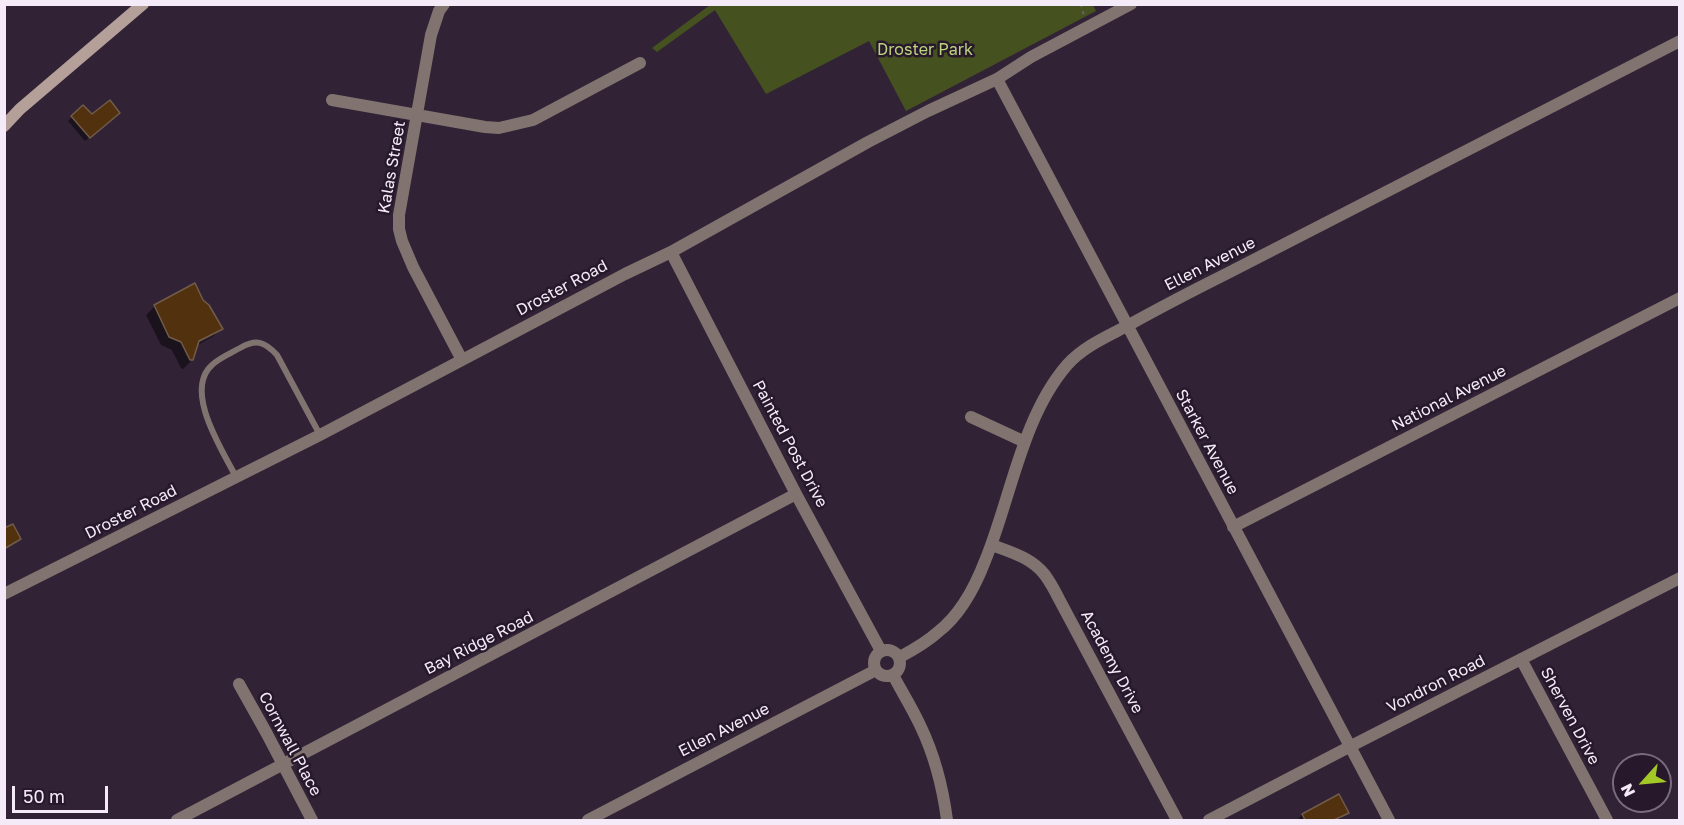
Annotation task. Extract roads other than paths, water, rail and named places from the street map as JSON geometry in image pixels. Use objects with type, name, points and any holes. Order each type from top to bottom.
[{"type":"street","points":[[4,126],[143,4]]},
{"type":"street","name":"Kalas Street","points":[[444,4],[439,11],[431,35],[399,215],[399,229],[413,267],[462,360]]},
{"type":"street","name":"Droster Road","points":[[4,594],[320,435],[670,252],[868,142],[997,79],[1031,57],[1131,4]]},
{"type":"street","name":"Ellen Avenue","points":[[900,657],[939,632],[954,616],[978,579],[992,545],[1025,442],[1040,406],[1056,379],[1080,352],[1153,310],[1680,41]]},
{"type":"street","points":[[332,100],[499,128],[533,120],[640,63]]},
{"type":"street","name":"Starker Avenue","points":[[997,79],[1389,820]]},
{"type":"street","name":"Painted Post Drive","points":[[670,252],[881,651]]},
{"type":"street","name":"National Avenue","points":[[1233,527],[1680,298]]},
{"type":"street","points":[[971,417],[1025,442]]},
{"type":"street","name":"Bay Ridge Road","points":[[177,820],[796,494]]},
{"type":"street","name":"Academy Drive","points":[[992,545],[1029,561],[1044,574],[1177,820]]},
{"type":"street","name":"Vondron Road","points":[[1209,820],[1680,578]]},
{"type":"street","points":[[890,650],[900,657],[900,666],[893,675],[882,675],[874,666],[875,657],[881,651],[890,650]]},
{"type":"street","name":"Sherven Drive","points":[[1521,659],[1606,820]]},
{"type":"street","name":"Ellen Avenue","points":[[588,820],[876,670]]},
{"type":"street","points":[[893,675],[921,727],[932,756],[945,802],[947,820]]},
{"type":"street","name":"Cornwall Place","points":[[239,684],[312,820]]},
{"type":"lane","points":[[236,477],[205,413],[202,385],[212,365],[248,344],[262,343],[277,355],[320,435]]},
{"type":"park label","name":"Droster Park","points":[[925,50]]}]
